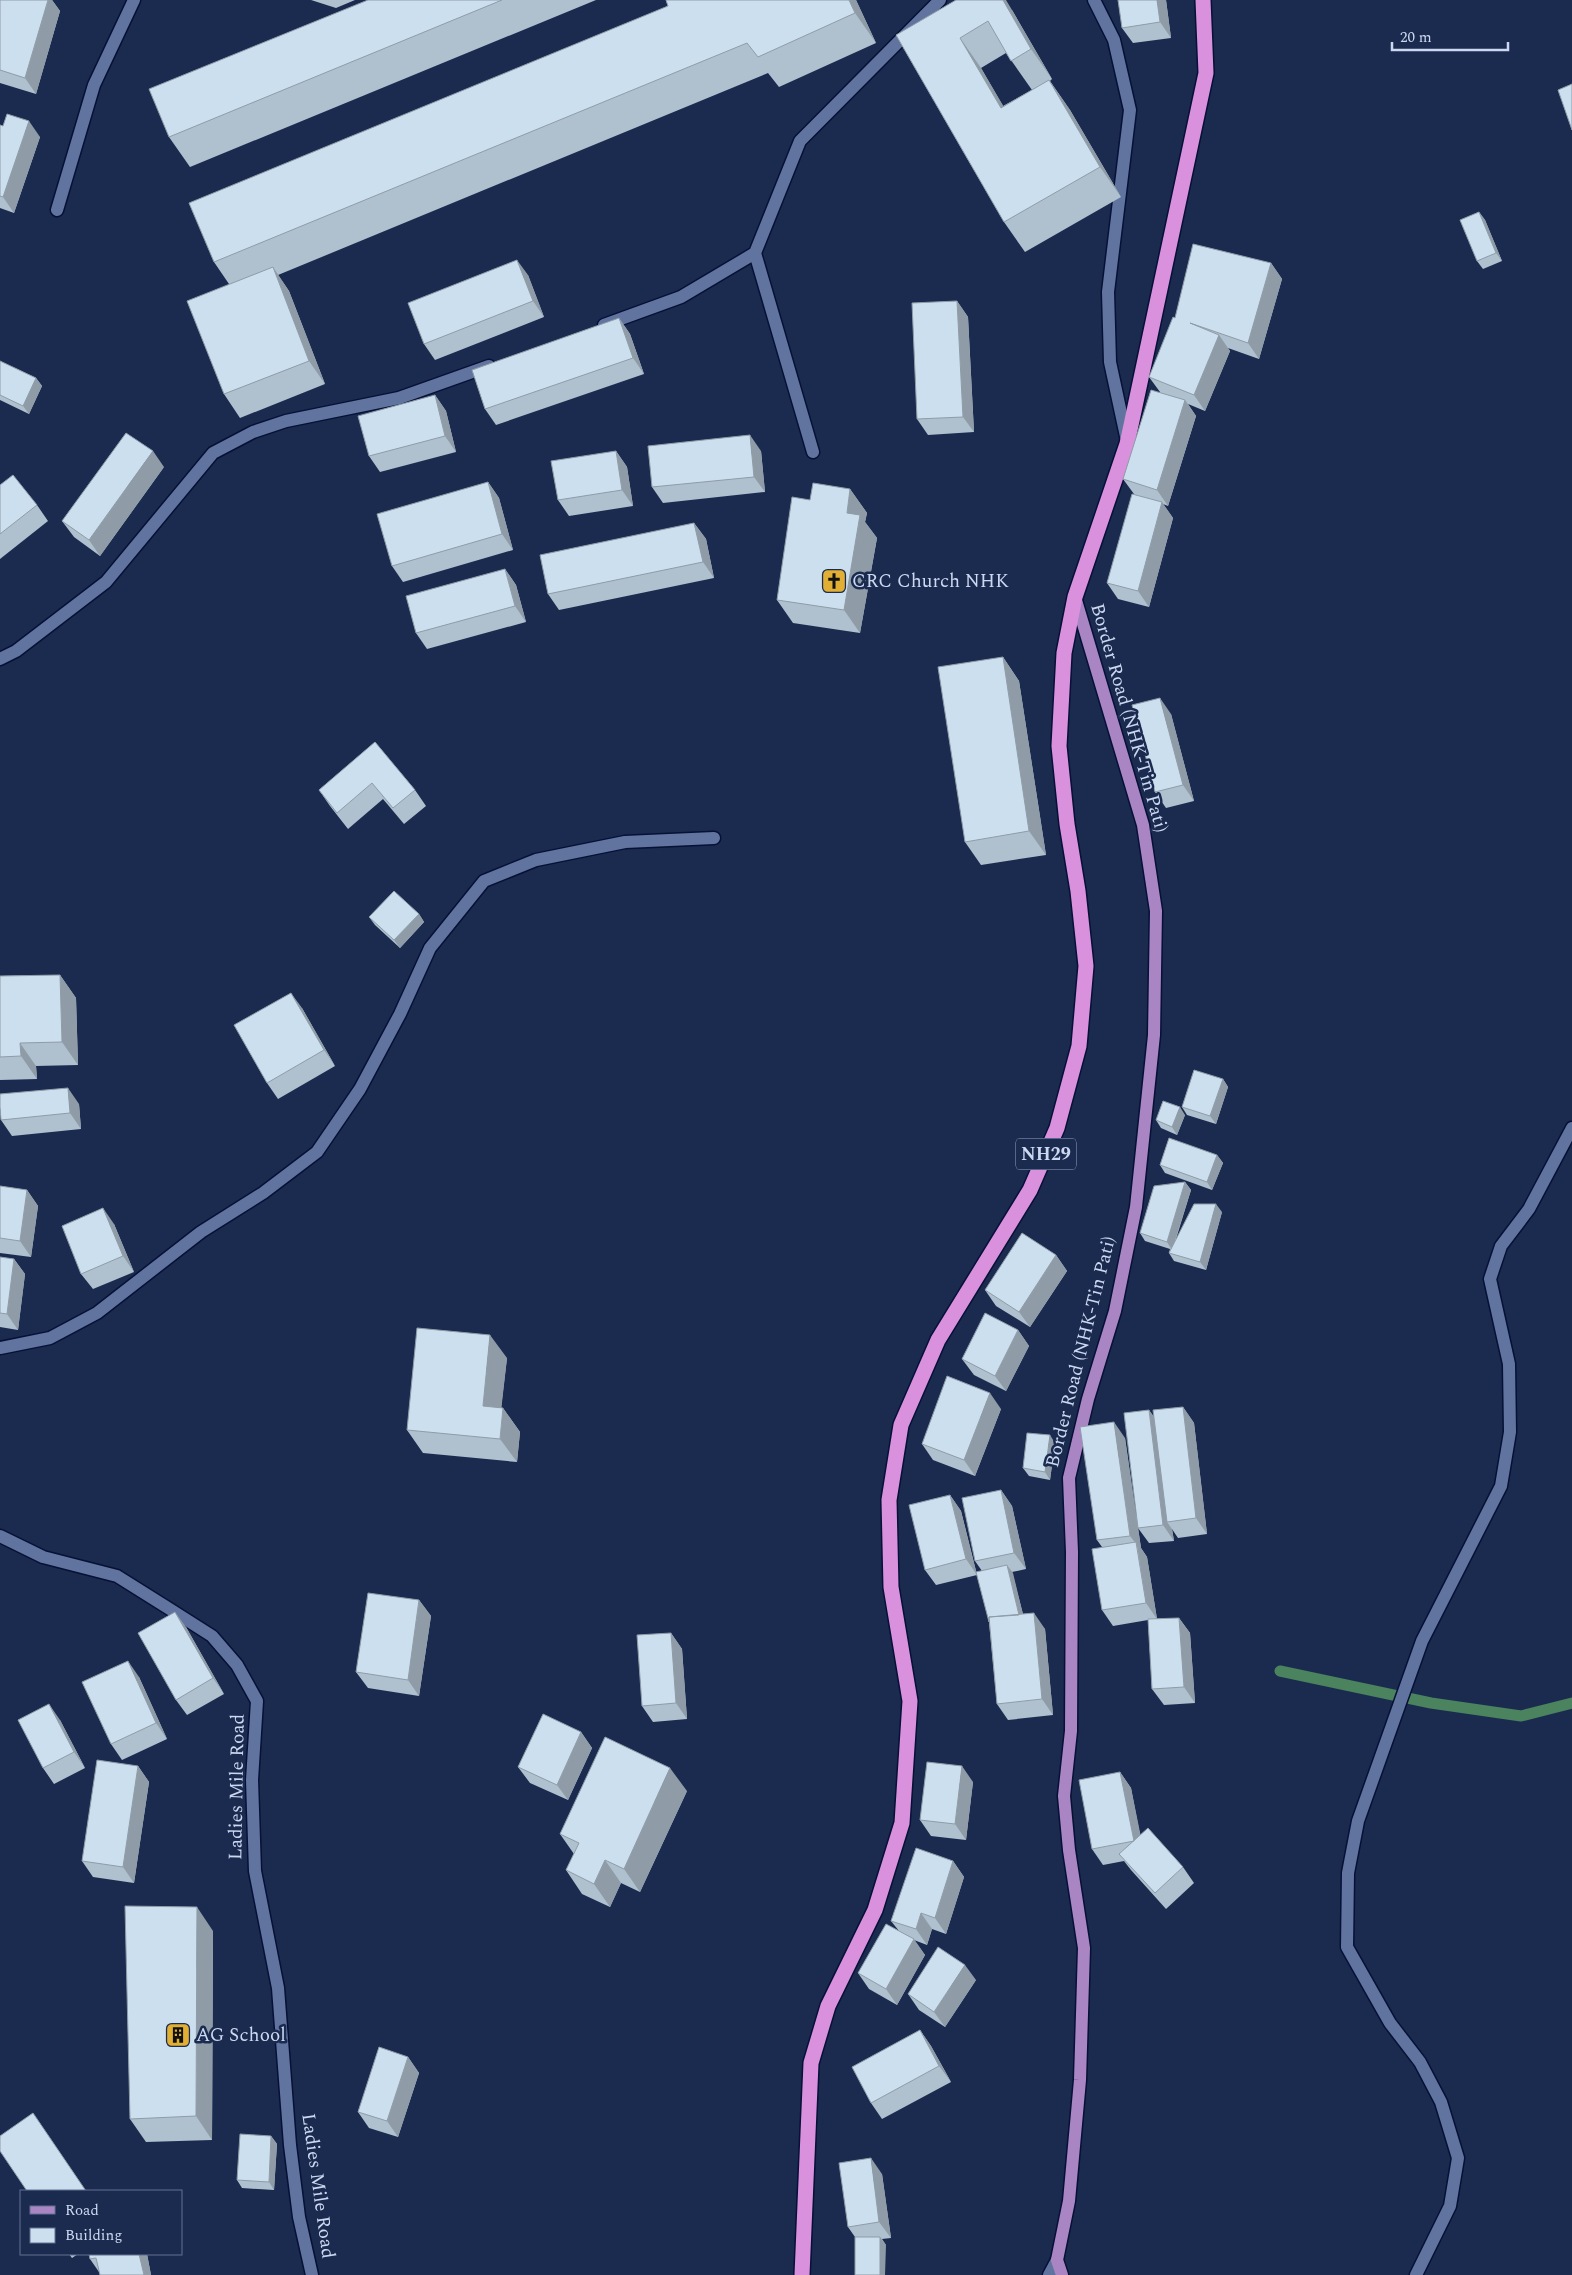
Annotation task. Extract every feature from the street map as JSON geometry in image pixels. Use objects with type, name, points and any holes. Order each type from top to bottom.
[{"type":"highway","name":"NH29","points":[[802,2275],[811,2063],[828,2006],[875,1910],[902,1823],[910,1700],[891,1587],[889,1500],[902,1425],[938,1340],[1030,1190],[1057,1128],[1079,1046],[1086,966],[1059,746],[1064,653],[1075,597],[1127,444],[1206,73],[1203,0]]},
{"type":"main road","name":"Border Road (NHK-Tin Pati)","points":[[1062,2275],[1057,2260],[1069,2201],[1080,2080],[1084,1948],[1069,1850],[1064,1796],[1071,1731],[1072,1552],[1068,1478],[1088,1400],[1115,1311],[1136,1207],[1154,1035],[1156,911],[1143,825],[1075,597]]},
{"type":"street","points":[[57,210],[94,85],[134,0]]},
{"type":"street","points":[[587,331],[681,297],[755,253],[800,141],[940,0]]},
{"type":"street","points":[[1094,0],[1114,40],[1130,110],[1108,292],[1110,362],[1127,444]]},
{"type":"street","points":[[755,253],[813,452]]},
{"type":"street","points":[[0,659],[16,651],[106,582],[213,453],[252,432],[286,421],[399,398],[503,361]]},
{"type":"street","points":[[0,1348],[50,1338],[97,1313],[201,1232],[263,1193],[317,1152],[360,1089],[400,1014],[430,948],[484,881],[536,860],[625,842],[714,838]]},
{"type":"street","points":[[1416,2275],[1450,2206],[1458,2158],[1442,2102],[1420,2062],[1390,2023],[1347,1947],[1348,1873],[1358,1821],[1422,1641],[1501,1486],[1510,1432],[1509,1364],[1490,1279],[1501,1246],[1529,1209],[1572,1128]]},
{"type":"street","name":"Ladies Mile Road","points":[[0,1536],[43,1557],[117,1576],[212,1636],[237,1665],[257,1701],[252,1780],[255,1871],[278,1988],[290,2145],[299,2216],[312,2275]]},
{"type":"street","points":[[1049,2275],[1057,2260]]},
{"type":"building","points":[[0,0],[48,0],[25,78],[0,70]]},
{"type":"building","points":[[368,0],[502,0],[169,137],[149,89]]},
{"type":"building","points":[[666,0],[849,0],[855,13],[758,57],[747,43],[214,262],[189,203],[668,6]]},
{"type":"building","points":[[956,0],[1003,0],[1031,49],[1011,61],[988,21],[960,38],[1001,108],[1049,80],[1100,167],[1004,222],[896,35]]},
{"type":"building","points":[[1118,0],[1157,0],[1160,22],[1122,28]]},
{"type":"building","points":[[1572,84],[1572,130],[1558,90]]},
{"type":"building","points":[[7,114],[29,121],[3,197],[0,196],[0,125],[3,126]]},
{"type":"building","points":[[1479,212],[1496,253],[1477,261],[1460,220]]},
{"type":"building","points":[[1193,244],[1271,263],[1248,343],[1190,323],[1219,335],[1194,395],[1149,377],[1173,317],[1175,318]]},
{"type":"building","points":[[517,260],[533,301],[424,344],[408,303]]},
{"type":"building","points":[[273,267],[309,361],[224,394],[187,301]]},
{"type":"building","points":[[957,301],[963,417],[917,419],[912,303]]},
{"type":"building","points":[[619,318],[633,358],[485,409],[472,370]]},
{"type":"building","points":[[0,361],[36,378],[23,406],[0,395]]},
{"type":"building","points":[[1151,390],[1185,400],[1157,490],[1123,479]]},
{"type":"building","points":[[435,395],[445,436],[369,456],[358,416]]},
{"type":"building","points":[[126,433],[153,451],[89,540],[62,521]]},
{"type":"building","points":[[750,435],[754,477],[652,487],[648,446]]},
{"type":"building","points":[[616,451],[622,490],[558,500],[551,461]]},
{"type":"building","points":[[13,475],[37,505],[0,534],[0,485]]},
{"type":"building","points":[[488,482],[502,534],[392,566],[377,514]]},
{"type":"building","points":[[813,483],[850,489],[847,513],[860,515],[844,610],[777,600],[792,497],[810,500]]},
{"type":"building","points":[[1132,494],[1162,502],[1138,591],[1107,583]]},
{"type":"building","points":[[694,523],[703,562],[548,594],[540,555]]},
{"type":"building","points":[[505,569],[515,606],[416,633],[406,596]]},
{"type":"building","points":[[1003,657],[1029,831],[965,842],[938,667]]},
{"type":"building","points":[[1160,698],[1183,785],[1155,792],[1132,705]]},
{"type":"building","points":[[375,742],[415,790],[393,808],[372,783],[337,813],[319,790]]},
{"type":"building","points":[[394,891],[419,914],[394,940],[369,917]]},
{"type":"building","points":[[60,975],[62,1042],[20,1043],[21,1056],[0,1057],[0,976]]},
{"type":"building","points":[[291,993],[324,1050],[267,1083],[234,1025]]},
{"type":"building","points":[[1194,1070],[1223,1079],[1210,1116],[1182,1107]]},
{"type":"building","points":[[68,1088],[70,1113],[1,1120],[0,1094]]},
{"type":"building","points":[[1163,1101],[1180,1107],[1172,1127],[1156,1120]]},
{"type":"building","points":[[1169,1138],[1217,1155],[1207,1182],[1160,1165]]},
{"type":"building","points":[[1185,1182],[1167,1242],[1140,1233],[1154,1186]]},
{"type":"building","points":[[0,1186],[27,1190],[20,1241],[0,1238]]},
{"type":"building","points":[[1194,1204],[1216,1204],[1200,1262],[1169,1253]]},
{"type":"building","points":[[103,1208],[123,1256],[81,1274],[62,1226]]},
{"type":"building","points":[[1022,1233],[1056,1255],[1019,1312],[985,1290]]},
{"type":"building","points":[[0,1257],[14,1259],[7,1314],[0,1313]]},
{"type":"building","points":[[985,1313],[1018,1330],[995,1376],[962,1359]]},
{"type":"building","points":[[417,1328],[490,1335],[483,1406],[503,1408],[500,1439],[407,1430]]},
{"type":"building","points":[[947,1376],[990,1393],[964,1460],[922,1444]]},
{"type":"building","points":[[1183,1407],[1196,1518],[1167,1522],[1153,1410]]},
{"type":"building","points":[[1149,1410],[1163,1525],[1138,1528],[1124,1413]]},
{"type":"building","points":[[1114,1422],[1130,1536],[1097,1540],[1080,1427]]},
{"type":"building","points":[[1027,1433],[1050,1435],[1045,1472],[1023,1468]]},
{"type":"building","points":[[1001,1490],[1014,1553],[975,1561],[962,1498]]},
{"type":"building","points":[[950,1495],[966,1559],[925,1570],[909,1505]]},
{"type":"building","points":[[1136,1542],[1146,1603],[1102,1610],[1092,1549]]},
{"type":"building","points":[[1007,1565],[1019,1615],[989,1617],[989,1622],[976,1572]]},
{"type":"building","points":[[368,1593],[419,1600],[408,1680],[356,1672]]},
{"type":"building","points":[[175,1612],[213,1678],[176,1700],[138,1633]]},
{"type":"building","points":[[1034,1613],[1042,1699],[997,1704],[989,1617]]},
{"type":"building","points":[[1179,1618],[1184,1687],[1152,1689],[1148,1619]]},
{"type":"building","points":[[671,1633],[676,1703],[642,1706],[637,1635]]},
{"type":"building","points":[[128,1661],[156,1723],[111,1744],[82,1682]]},
{"type":"building","points":[[49,1704],[74,1752],[43,1768],[18,1720]]},
{"type":"building","points":[[543,1714],[581,1732],[557,1785],[518,1767]]},
{"type":"building","points":[[605,1737],[670,1768],[624,1869],[605,1860],[594,1884],[566,1870],[579,1843],[560,1834]]},
{"type":"building","points":[[97,1760],[138,1766],[123,1867],[82,1861]]},
{"type":"building","points":[[927,1762],[962,1766],[955,1824],[920,1820]]},
{"type":"building","points":[[1120,1772],[1134,1841],[1092,1849],[1079,1780]]},
{"type":"building","points":[[1148,1828],[1183,1867],[1155,1893],[1119,1854]]},
{"type":"building","points":[[916,1848],[953,1861],[935,1918],[921,1913],[916,1929],[891,1921]]},
{"type":"building","name":"AG School","points":[[125,1906],[197,1907],[196,2116],[130,2119]]},
{"type":"building","points":[[886,1924],[914,1939],[886,1989],[858,1973]]},
{"type":"building","points":[[938,1947],[965,1965],[934,2012],[908,1994]]},
{"type":"building","points":[[920,2030],[939,2066],[871,2103],[852,2067]]},
{"type":"building","points":[[379,2047],[408,2057],[387,2121],[358,2112]]},
{"type":"building","points":[[33,2113],[85,2190],[26,2190],[0,2151],[0,2136]]},
{"type":"building","points":[[240,2134],[271,2136],[269,2182],[237,2180]]},
{"type":"building","points":[[871,2158],[879,2222],[848,2227],[839,2163]]},
{"type":"building","points":[[855,2237],[880,2237],[880,2275],[855,2275]]},
{"type":"building","points":[[89,2255],[139,2255],[144,2275],[100,2275],[96,2258],[90,2259]]},
{"type":"waterway","points":[[1280,1671],[1431,1703],[1521,1716],[1572,1703]]},
{"type":"place","name":"CRC Church NHK","points":[[834,581]]},
{"type":"place","name":"AG School","points":[[178,2035]]}]
